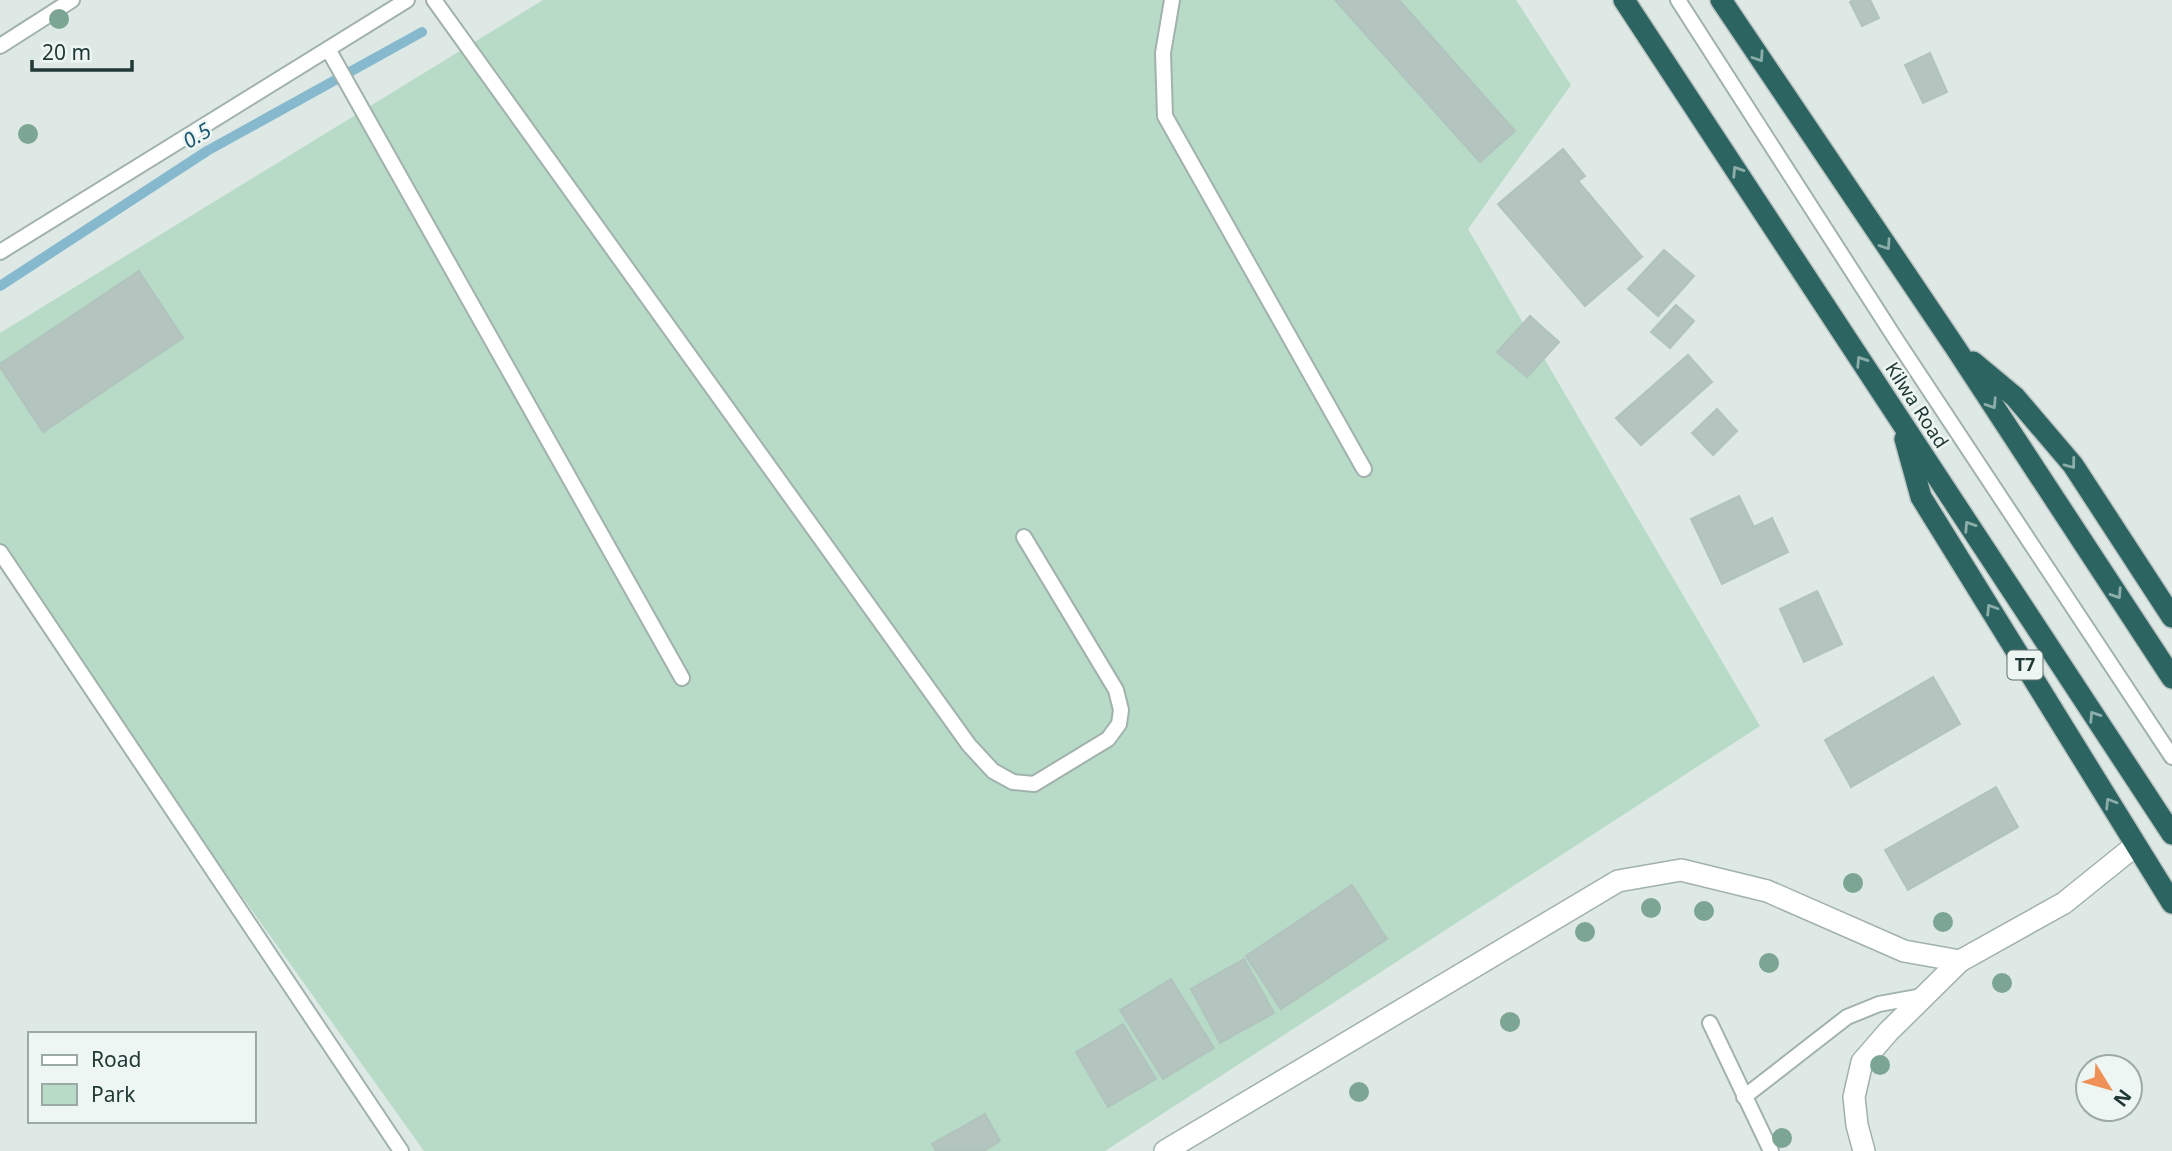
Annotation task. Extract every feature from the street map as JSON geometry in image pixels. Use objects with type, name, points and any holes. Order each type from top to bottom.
[{"type":"highway","name":"Kilwa Road","points":[[1624,0],[2172,834]]},
{"type":"highway","points":[[1721,0],[1955,347],[2172,678]]},
{"type":"highway","points":[[1955,347],[2015,397],[2073,466],[2172,617]]},
{"type":"highway","name":"T7","points":[[1899,418],[1921,497],[2172,903]]},
{"type":"street","points":[[1864,1151],[1857,1125],[1854,1097],[1863,1062],[1888,1032],[1960,961],[2064,903],[2136,845]]},
{"type":"street","points":[[1165,1151],[1618,881],[1681,870],[1767,891],[1904,951],[1960,961]]},
{"type":"lane","points":[[0,46],[72,0]]},
{"type":"lane","points":[[0,252],[407,0]]},
{"type":"lane","points":[[434,0],[969,745],[993,771],[1013,782],[1034,784],[1108,739],[1119,724],[1121,710],[1116,690],[1024,537]]},
{"type":"lane","points":[[1172,0],[1163,52],[1165,116],[1364,470]]},
{"type":"lane","points":[[1678,0],[1897,341],[2172,757]]},
{"type":"lane","points":[[328,49],[682,678]]},
{"type":"lane","points":[[0,552],[401,1151]]},
{"type":"lane","points":[[1744,1097],[1847,1017],[1879,1004],[1925,996]]},
{"type":"lane","points":[[1710,1023],[1771,1151]]},
{"type":"green space","points":[[543,0],[1516,0],[1571,85],[1468,229],[1760,726],[1105,1151],[424,1151],[0,558],[0,333]]},
{"type":"building","points":[[1335,0],[1399,0],[1515,131],[1480,162]]},
{"type":"building","points":[[1870,0],[1879,18],[1862,26],[1850,2]]},
{"type":"building","points":[[1930,53],[1947,92],[1923,103],[1905,65]]},
{"type":"building","points":[[1563,149],[1585,176],[1578,181],[1642,257],[1585,306],[1498,204]]},
{"type":"building","points":[[1664,250],[1694,276],[1658,316],[1628,289]]},
{"type":"building","points":[[139,271],[183,338],[43,432],[0,364]]},
{"type":"building","points":[[1676,305],[1694,321],[1670,348],[1651,332]]},
{"type":"building","points":[[1530,316],[1559,342],[1527,377],[1497,352]]},
{"type":"building","points":[[1688,355],[1712,382],[1641,445],[1616,418]]},
{"type":"building","points":[[1717,409],[1737,431],[1713,455],[1692,433]]},
{"type":"building","points":[[1739,496],[1754,527],[1772,518],[1788,552],[1722,584],[1691,519]]},
{"type":"building","points":[[1817,591],[1842,644],[1804,662],[1780,609]]},
{"type":"building","points":[[1933,677],[1960,724],[1851,787],[1825,740]]},
{"type":"building","points":[[1996,787],[2018,827],[1908,890],[1885,850]]},
{"type":"building","points":[[1352,885],[1387,939],[1281,1009],[1246,956]]},
{"type":"building","points":[[1244,959],[1274,1013],[1220,1043],[1191,989]]},
{"type":"building","points":[[1171,979],[1214,1048],[1163,1079],[1120,1010]]},
{"type":"building","points":[[1123,1024],[1156,1079],[1108,1107],[1076,1052]]},
{"type":"building","points":[[985,1114],[1000,1141],[984,1151],[936,1151],[932,1144]]},
{"type":"waterway","name":"0.5","points":[[0,286],[207,151],[422,32]]}]
